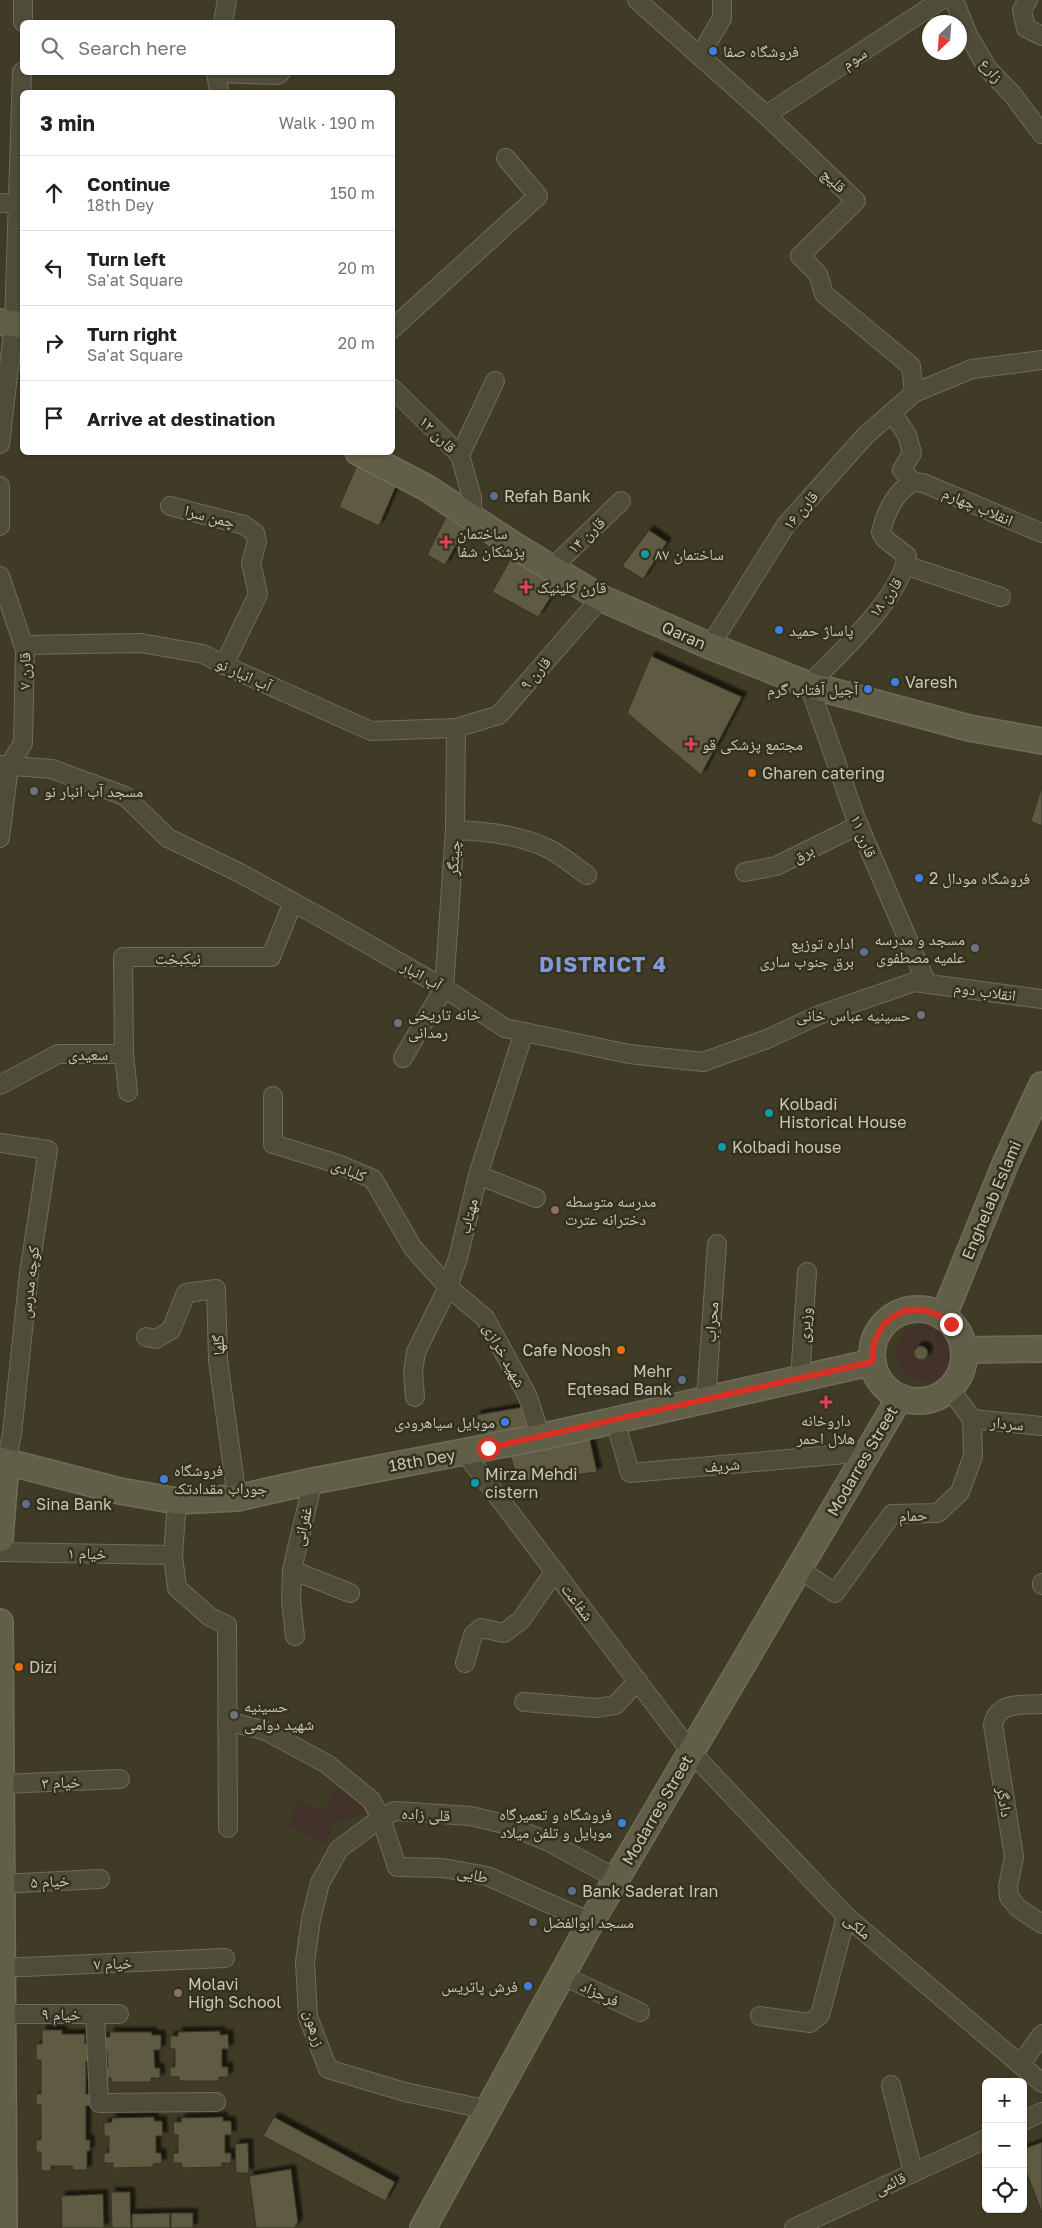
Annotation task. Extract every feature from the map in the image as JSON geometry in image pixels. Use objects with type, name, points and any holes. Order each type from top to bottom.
[{"type":"main road","name":"Qaran","points":[[364,455],[427,488],[473,519],[601,598],[710,646],[809,685],[969,728],[1042,741]]},
{"type":"main road","name":"Enghelab Eslami","points":[[944,1317],[1006,1162],[1042,1084]]},
{"type":"main road","points":[[924,1310],[944,1317],[957,1332],[964,1350],[963,1364],[958,1377],[950,1389],[926,1401],[912,1401],[900,1397],[887,1389],[877,1377],[872,1362],[872,1352],[876,1337],[885,1324],[903,1312],[924,1310]]},
{"type":"main road","points":[[964,1350],[1042,1348]]},
{"type":"main road","name":"18th Dey","points":[[3,1461],[120,1491],[178,1502],[237,1498],[313,1481],[541,1437],[872,1362]]},
{"type":"main road","name":"Modarres Street","points":[[423,2228],[591,1922],[900,1397]]},
{"type":"main road","points":[[0,1539],[3,1461]]},
{"type":"main road","points":[[0,1622],[0,1859],[4,2228]]},
{"type":"street","points":[[23,0],[23,20]]},
{"type":"street","points":[[224,20],[228,0]]},
{"type":"street","name":"قلیچ","points":[[637,0],[766,115],[856,201],[800,256],[818,274],[824,294],[911,366],[914,393]]},
{"type":"street","points":[[700,56],[722,18],[722,0]]},
{"type":"street","name":"سوم","points":[[766,115],[941,0]]},
{"type":"street","name":"زارع","points":[[954,0],[968,35],[988,69],[1012,94],[1042,134]]},
{"type":"street","points":[[1028,0],[1022,10],[1026,28],[1042,36]]},
{"type":"street","points":[[22,75],[22,90]]},
{"type":"street","points":[[216,75],[219,90]]},
{"type":"street","points":[[395,326],[538,196],[506,158]]},
{"type":"street","points":[[0,202],[20,203]]},
{"type":"street","points":[[0,444],[20,216]]},
{"type":"street","name":"قارن ۱۶","points":[[710,646],[786,525],[865,436],[914,393],[972,369],[1042,360]]},
{"type":"street","points":[[460,455],[495,381]]},
{"type":"street","name":"قارن ۱۲","points":[[395,391],[460,455],[472,498],[473,519]]},
{"type":"street","points":[[892,412],[907,435],[912,453],[902,470],[913,482]]},
{"type":"street","name":"انقلاب چهارم","points":[[913,482],[922,483],[1042,533]]},
{"type":"street","name":"قارن ۱۸","points":[[809,685],[890,595],[906,565],[907,556],[886,539],[881,532],[884,517],[892,502],[904,486],[913,482]]},
{"type":"street","points":[[0,486],[0,526]]},
{"type":"street","name":"قارن ۱۴","points":[[552,568],[621,501]]},
{"type":"street","name":"چمن سرا","points":[[170,506],[244,525],[255,533],[257,542],[251,563],[258,594],[224,666]]},
{"type":"street","points":[[906,565],[1001,597]]},
{"type":"street","name":"قارن ٧","points":[[0,576],[25,645],[23,742],[4,766]]},
{"type":"street","name":"قارن ٩","points":[[456,728],[499,715],[601,598]]},
{"type":"street","name":"آب انبار نو","points":[[25,645],[141,642],[203,654],[224,666],[371,731],[456,728]]},
{"type":"street","name":"قارن ۱۱","points":[[809,685],[858,825],[927,984]]},
{"type":"street","name":"چیتگر","points":[[444,988],[455,830],[456,728]]},
{"type":"street","points":[[0,838],[4,766]]},
{"type":"street","name":"آب انبار","points":[[4,766],[52,769],[125,796],[168,838],[293,902],[444,988],[505,1028],[629,1054],[703,1062],[767,1039],[819,1015],[914,982],[927,984]]},
{"type":"street","name":"برق","points":[[745,872],[776,866],[858,825]]},
{"type":"street","points":[[455,830],[492,831],[530,842],[551,850],[587,876]]},
{"type":"street","name":"نیکبخت","points":[[124,1054],[123,957],[271,957],[293,902]]},
{"type":"street","name":"انقلاب دوم","points":[[927,984],[1042,999]]},
{"type":"street","points":[[403,1058],[444,988]]},
{"type":"street","name":"مهتاب","points":[[416,1397],[413,1372],[416,1352],[448,1287],[458,1258],[478,1175],[524,1032]]},
{"type":"street","name":"سعیدی","points":[[0,1085],[58,1054],[124,1054]]},
{"type":"street","points":[[124,1054],[128,1092]]},
{"type":"street","name":"کلبادی","points":[[273,1096],[273,1144],[338,1164],[373,1179],[413,1248],[448,1287]]},
{"type":"street","name":"کوچه مدرس","points":[[0,1143],[48,1150],[29,1274],[12,1434],[3,1461]]},
{"type":"street","points":[[478,1175],[536,1198]]},
{"type":"street","name":"محراب","points":[[706,1400],[717,1244]]},
{"type":"street","name":"وزیری","points":[[800,1379],[807,1272]]},
{"type":"street","name":"شهید خرازی","points":[[448,1287],[486,1318],[528,1395],[541,1437]]},
{"type":"street","name":"گلها","points":[[146,1337],[156,1339],[171,1330],[186,1293],[216,1289],[218,1360],[237,1498]]},
{"type":"street","points":[[950,1389],[972,1419]]},
{"type":"street","name":"سردار","points":[[972,1419],[1042,1426]]},
{"type":"street","name":"حمام","points":[[799,1569],[835,1593],[892,1514],[938,1514],[960,1492],[974,1456],[972,1419]]},
{"type":"street","name":"شریف","points":[[615,1420],[630,1473],[868,1452]]},
{"type":"street","name":"شفاعت","points":[[465,1452],[691,1752]]},
{"type":"street","name":"غفرانی","points":[[295,1636],[291,1601],[292,1570],[313,1481]]},
{"type":"street","points":[[178,1502],[173,1555],[177,1588],[210,1617],[227,1625],[228,1828]]},
{"type":"street","name":"خیام ۱","points":[[0,1552],[173,1555]]},
{"type":"street","points":[[292,1570],[350,1593]]},
{"type":"street","points":[[464,1663],[473,1635],[481,1628],[504,1633],[520,1620],[555,1571]]},
{"type":"street","points":[[524,1702],[597,1708],[606,1707],[615,1705],[638,1681]]},
{"type":"street","name":"دادگر","points":[[1042,1704],[1002,1707],[995,1715],[993,1725],[1014,1857],[1008,1886],[1009,1897],[1018,1908],[1042,1924]]},
{"type":"street","name":"قلی زاده","points":[[227,1721],[266,1731],[327,1764],[371,1800],[381,1818],[395,1811],[471,1816],[504,1824],[549,1842],[617,1879]]},
{"type":"street","name":"ملکی","points":[[691,1752],[846,1916],[1042,2083]]},
{"type":"street","name":"خیام ۳","points":[[1,1799],[120,1779]]},
{"type":"street","name":"طایی","points":[[381,1818],[397,1867],[444,1868],[487,1876],[591,1922]]},
{"type":"street","name":"زرهون","points":[[381,1818],[339,1849],[320,1883],[305,1962],[308,2017],[328,2069],[405,2092],[489,2110]]},
{"type":"street","name":"خیام ۵","points":[[1,1884],[100,1878]]},
{"type":"street","points":[[760,2016],[810,2023],[820,2015],[846,1916]]},
{"type":"street","name":"خیام ۷","points":[[2,1968],[225,1958]]},
{"type":"street","name":"فرحزاد","points":[[562,1975],[640,2012]]},
{"type":"street","name":"خیام ۹","points":[[2,2014],[119,2014]]},
{"type":"street","points":[[95,2014],[99,2103],[216,2102]]},
{"type":"street","points":[[1021,2064],[1042,2034]]},
{"type":"street","points":[[891,2085],[913,2172]]},
{"type":"street","points":[[1027,2119],[1042,2112]]},
{"type":"street","name":"قائمی","points":[[794,2228],[982,2140]]},
{"type":"shaded area","points":[[925,1324],[936,1326],[949,1337],[954,1353],[952,1364],[941,1377],[925,1382],[914,1380],[901,1369],[896,1353],[898,1342],[909,1329]]},
{"type":"shaded area","points":[[335,1787],[369,1804],[369,1812],[335,1823],[325,1844],[288,1825],[299,1800],[324,1812]]},
{"type":"building","points":[[357,465],[397,484],[379,526],[339,507]]},
{"type":"building","name":"ساختمان پزشکان شفا","points":[[446,517],[465,529],[445,565],[427,555]]},
{"type":"building","name":"ساختمان ٨٧","points":[[649,530],[667,542],[643,579],[622,566]]},
{"type":"building","name":"قارن کلینیک","points":[[514,553],[560,583],[538,617],[492,592]]},
{"type":"building","name":"مجتمع پزشکی قو","points":[[651,656],[742,697],[701,775],[627,713]]},
{"type":"building","points":[[1042,786],[1042,826],[1031,821]]},
{"type":"building","points":[[921,1346],[926,1348],[928,1353],[926,1358],[921,1360],[916,1358],[914,1353],[916,1348]]},
{"type":"building","name":"موبایل سیاهرودی","points":[[523,1407],[532,1430],[487,1439],[476,1415]]},
{"type":"building","points":[[588,1431],[597,1472],[518,1482],[508,1448]]},
{"type":"building","points":[[42,2030],[62,2030],[62,2034],[85,2034],[85,2044],[90,2044],[90,2061],[86,2061],[86,2094],[90,2094],[90,2106],[86,2106],[86,2140],[90,2140],[90,2151],[87,2151],[87,2170],[73,2170],[72,2166],[51,2166],[51,2171],[41,2171],[41,2152],[36,2152],[36,2140],[41,2140],[41,2105],[36,2105],[36,2094],[41,2094],[41,2060],[36,2060],[36,2044],[42,2044]]},
{"type":"building","points":[[220,2031],[220,2035],[228,2034],[229,2049],[222,2049],[222,2067],[228,2067],[228,2077],[219,2077],[219,2081],[179,2081],[179,2077],[170,2077],[170,2067],[175,2067],[175,2049],[170,2049],[170,2036],[178,2036],[178,2032]]},
{"type":"building","points":[[110,2032],[152,2032],[152,2035],[161,2035],[161,2050],[154,2050],[155,2068],[160,2068],[160,2078],[151,2078],[151,2082],[111,2082],[111,2078],[102,2078],[102,2067],[108,2068],[107,2050],[103,2050],[102,2037],[110,2037]]},
{"type":"building","points":[[154,2117],[154,2121],[162,2121],[163,2136],[156,2136],[156,2153],[161,2153],[162,2163],[153,2164],[153,2167],[113,2168],[113,2163],[104,2163],[104,2153],[109,2153],[109,2136],[104,2136],[104,2123],[112,2122],[112,2118]]},
{"type":"building","points":[[223,2117],[223,2121],[231,2121],[232,2135],[225,2135],[225,2153],[231,2153],[231,2163],[222,2163],[222,2167],[182,2168],[182,2163],[173,2163],[173,2153],[178,2153],[178,2135],[174,2135],[173,2122],[181,2122],[181,2118]]},
{"type":"building","points":[[274,2117],[395,2182],[385,2201],[263,2136]]},
{"type":"building","points":[[1042,2142],[1042,2213],[1027,2174],[1027,2148]]},
{"type":"building","points":[[248,2143],[249,2173],[236,2173],[235,2144]]},
{"type":"building","points":[[291,2169],[298,2222],[294,2228],[256,2228],[249,2176]]},
{"type":"building","points":[[111,2192],[130,2192],[131,2228],[112,2228]]},
{"type":"building","points":[[103,2194],[104,2228],[62,2228],[61,2196]]},
{"type":"building","points":[[170,2213],[170,2228],[132,2228],[132,2214]]},
{"type":"building","points":[[171,2213],[193,2213],[193,2228],[171,2228]]},
{"type":"place","name":"فروشگاه صفا","points":[[713,51]]},
{"type":"place","name":"Refah Bank","points":[[494,496]]},
{"type":"place","name":"ساختمان پزشکان شفا","points":[[446,542]]},
{"type":"place","name":"ساختمان ٨٧","points":[[645,554]]},
{"type":"place","name":"قارن کلینیک","points":[[526,587]]},
{"type":"place","name":"پاساژ حمید","points":[[779,630]]},
{"type":"place","name":"Varesh","points":[[895,682]]},
{"type":"place","name":"آجیل آفتاب گرم","points":[[868,689]]},
{"type":"place","name":"مجتمع پزشکی قو","points":[[691,744]]},
{"type":"place","name":"Gharen catering","points":[[752,773]]},
{"type":"place","name":"مسجد آب انبار نو","points":[[34,791]]},
{"type":"place","name":"فروشگاه مودال 2","points":[[919,878]]},
{"type":"place","name":"مسجد و مدرسه علمیه مصطفوی","points":[[975,948]]},
{"type":"place","name":"اداره توزیع برق جنوب ساری","points":[[864,952]]},
{"type":"place","name":"حسینیه عباس خانی","points":[[921,1015]]},
{"type":"place","name":"خانه تاریخی رمدانی","points":[[398,1023]]},
{"type":"place","name":"Kolbadi Historical House","points":[[769,1113]]},
{"type":"place","name":"Kolbadi house","points":[[722,1147]]},
{"type":"place","name":"مدرسه متوسطه دخترانه عترت","points":[[555,1210]]},
{"type":"place","name":"Cafe Noosh","points":[[621,1350]]},
{"type":"place","name":"Mehr Eqtesad Bank","points":[[682,1380]]},
{"type":"place","name":"داروخانه هلال احمر","points":[[826,1402]]},
{"type":"place","name":"موبایل سیاهرودی","points":[[505,1422]]},
{"type":"place","name":"فروشگاه جوراب مقدادتک","points":[[164,1479]]},
{"type":"place","name":"Mirza Mehdi cistern","points":[[475,1483]]},
{"type":"place","name":"Sina Bank","points":[[26,1504]]},
{"type":"place","name":"Dizi","points":[[19,1667]]},
{"type":"place","name":"حسینیه شهید دوامی","points":[[234,1715]]},
{"type":"place","name":"فروشگاه و تعمیرگاه موبایل و تلفن میلاد","points":[[622,1823]]},
{"type":"place","name":"Bank Saderat Iran","points":[[572,1891]]},
{"type":"place","name":"مسجد ابوالفضل","points":[[533,1922]]},
{"type":"place","name":"فرش پاتریس","points":[[528,1986]]},
{"type":"place","name":"Molavi High School","points":[[178,1993]]},
{"type":"district","name":"DISTRICT 4","points":[[603,965]]},
{"type":"route","points":[[488,1448],[872,1362],[872,1352],[878,1332],[893,1317],[903,1312],[913,1310],[934,1312],[944,1317],[951,1324]]}]
